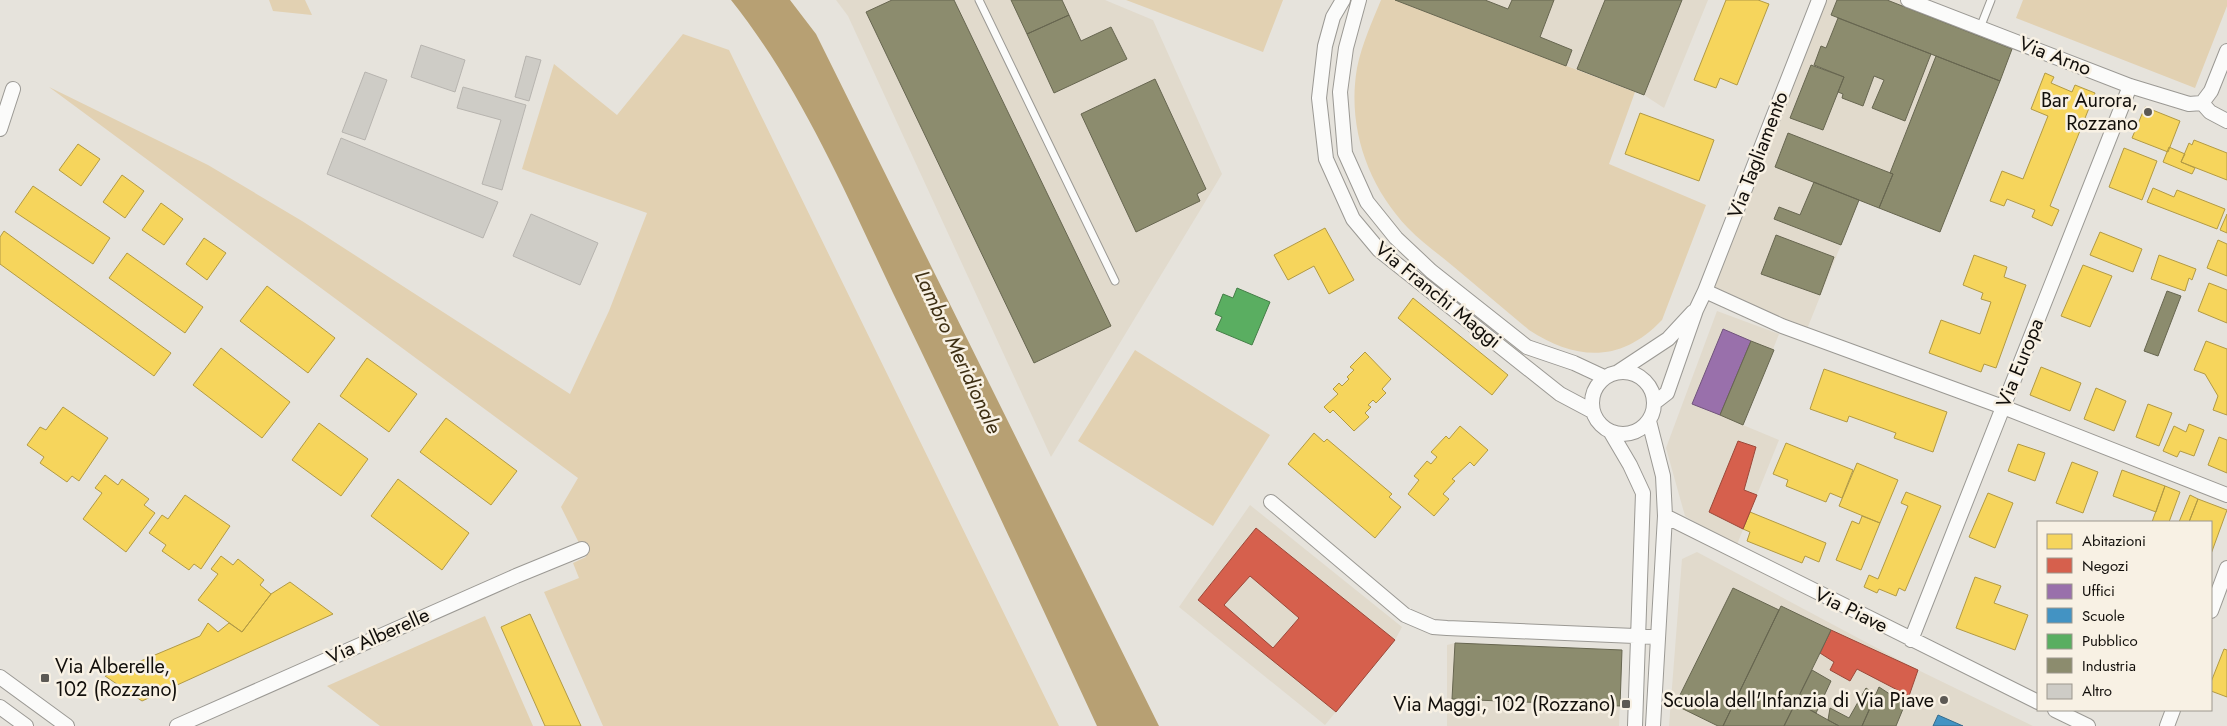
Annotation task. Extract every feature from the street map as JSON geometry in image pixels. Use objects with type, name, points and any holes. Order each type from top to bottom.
[{"type":"street","name":"Via Franchi Maggi","points":[[1342,0],[1333,17],[1325,46],[1319,98],[1326,159],[1353,218],[1379,250],[1560,394],[1592,411]]},
{"type":"street","name":"Via Franchi Maggi","points":[[1359,0],[1346,48],[1340,92],[1345,153],[1367,202],[1396,238],[1431,271],[1527,347],[1604,377]]},
{"type":"street","name":"Via Tagliamento","points":[[1654,403],[1667,393],[1696,310],[1819,0]]},
{"type":"street","name":"Via Arno","points":[[1908,0],[2130,86],[2190,104],[2202,103]]},
{"type":"street","points":[[2227,51],[2211,92],[2202,103],[2210,112],[2227,121]]},
{"type":"street","name":"Via Europa","points":[[1911,640],[2130,86]]},
{"type":"street","points":[[0,129],[13,89]]},
{"type":"street","points":[[1705,291],[1782,326],[2003,407],[2227,495]]},
{"type":"street","name":"Via Tagliamento","points":[[1618,372],[1668,339],[1696,310]]},
{"type":"street","points":[[1649,421],[1636,431],[1621,434],[1610,431],[1600,425],[1592,411],[1593,393],[1604,377],[1618,372],[1634,373],[1644,380],[1652,390],[1654,403],[1649,421],[1663,476],[1665,516],[1653,726]]},
{"type":"street","points":[[1610,431],[1630,465],[1643,493],[1635,726]]},
{"type":"street","points":[[1272,502],[1405,616],[1418,622],[1446,628],[1658,637]]},
{"type":"street","name":"Via Piave","points":[[1665,516],[2037,702]]},
{"type":"street","name":"Via Alberelle","points":[[176,726],[516,576],[582,550]]},
{"type":"street","points":[[2212,608],[2227,568]]},
{"type":"street","points":[[0,677],[67,726]]},
{"type":"street","points":[[0,707],[26,726]]},
{"type":"street","points":[[2057,711],[2088,726]]},
{"type":"street","points":[[2167,726],[2173,711]]},
{"type":"lane","points":[[979,0],[1115,281]]},
{"type":"lane","points":[[1980,28],[1991,0]]},
{"type":"shaded area","points":[[269,0],[305,0],[312,15],[273,11]]},
{"type":"shaded area","points":[[836,0],[1105,0],[1153,20],[1222,174],[1051,457],[848,16]]},
{"type":"shaded area","points":[[1126,0],[1283,0],[1263,52]]},
{"type":"shaded area","points":[[1381,0],[1395,0],[1635,92],[1609,164],[1706,205],[1662,320],[1646,334],[1631,344],[1615,350],[1598,353],[1564,348],[1547,340],[1529,330],[1424,243],[1394,211],[1381,193],[1363,154],[1355,111],[1355,90],[1359,59]]},
{"type":"shaded area","points":[[1395,0],[1708,0],[1664,108],[1644,95]]},
{"type":"shaded area","points":[[1819,0],[1908,0],[2015,41],[1940,232],[1859,200],[1805,334],[1705,291]]},
{"type":"shaded area","points":[[2023,0],[2227,0],[2227,6],[2195,88],[2016,18]]},
{"type":"shaded area","points":[[683,34],[729,50],[1059,726],[603,726],[544,592],[579,578],[573,563],[586,557],[561,507],[578,478],[49,87],[208,165],[302,221],[570,394],[609,311],[647,213],[522,169],[554,64],[617,115]]},
{"type":"shaded area","points":[[1717,311],[1779,334],[1743,425],[1779,440],[1736,547],[1685,516],[1666,448]]},
{"type":"shaded area","points":[[1135,350],[1270,435],[1213,526],[1078,441]]},
{"type":"shaded area","points":[[1250,505],[1402,627],[1395,640],[1325,725],[1179,607]]},
{"type":"shaded area","points":[[1697,552],[1918,670],[2033,726],[1669,726],[1682,559]]},
{"type":"shaded area","points":[[485,616],[533,726],[380,726],[327,686]]},
{"type":"shaded area","points":[[1455,643],[1622,650],[1619,726],[1447,726],[1447,645]]},
{"type":"water","name":"Lambro Meridionale","points":[[731,0],[790,0],[816,34],[1159,726],[1097,726],[971,455],[839,179],[779,69]]},
{"type":"building: Abitazioni","points":[[1726,0],[1758,0],[1769,4],[1737,85],[1720,78],[1716,88],[1694,80]]},
{"type":"building: Abitazioni","points":[[2045,73],[2054,77],[2051,83],[2072,92],[2075,85],[2095,93],[2050,206],[2059,210],[2052,226],[2032,217],[2035,210],[2007,199],[2004,206],[1990,201],[2002,171],[2023,179],[2048,116],[2031,109]]},
{"type":"building: Abitazioni","points":[[2145,107],[2180,121],[2168,152],[2132,138]]},
{"type":"building: Abitazioni","points":[[1640,113],[1714,140],[1699,181],[1625,154]]},
{"type":"building: Abitazioni","points":[[2194,140],[2227,153],[2227,180],[2181,162],[2189,143],[2192,145]]},
{"type":"building: Abitazioni","points":[[78,144],[100,159],[81,186],[59,170]]},
{"type":"building: Abitazioni","points":[[2169,147],[2185,154],[2181,162],[2195,168],[2192,174],[2163,162]]},
{"type":"building: Abitazioni","points":[[2124,148],[2157,161],[2142,200],[2109,187]]},
{"type":"building: Abitazioni","points":[[122,175],[144,191],[125,218],[103,202]]},
{"type":"building: Abitazioni","points":[[33,186],[110,238],[93,264],[15,212]]},
{"type":"building: Abitazioni","points":[[2153,188],[2174,197],[2177,190],[2225,209],[2217,229],[2147,202]]},
{"type":"building: Abitazioni","points":[[161,203],[183,219],[164,245],[142,230]]},
{"type":"building: Abitazioni","points":[[2227,214],[2227,233],[2220,230]]},
{"type":"building: Abitazioni","points":[[1325,228],[1354,280],[1329,294],[1314,266],[1288,280],[1274,255]]},
{"type":"building: Abitazioni","points":[[4,231],[171,353],[154,376],[0,264],[0,237]]},
{"type":"building: Abitazioni","points":[[2100,232],[2142,249],[2133,272],[2090,255]]},
{"type":"building: Abitazioni","points":[[204,238],[226,253],[207,280],[186,264]]},
{"type":"building: Abitazioni","points":[[2218,240],[2227,244],[2227,276],[2207,268]]},
{"type":"building: Abitazioni","points":[[127,253],[203,307],[185,333],[109,278]]},
{"type":"building: Abitazioni","points":[[1974,255],[2007,267],[2004,277],[2026,285],[1996,368],[1984,364],[1981,372],[1929,353],[1941,320],[1980,334],[1991,302],[1981,299],[1983,293],[1963,285]]},
{"type":"building: Abitazioni","points":[[2159,255],[2196,269],[2192,280],[2189,278],[2185,291],[2151,279]]},
{"type":"building: Abitazioni","points":[[2083,265],[2112,276],[2090,327],[2061,316]]},
{"type":"building: Abitazioni","points":[[2209,283],[2227,290],[2227,323],[2198,311]]},
{"type":"building: Abitazioni","points":[[267,286],[335,338],[308,373],[240,321]]},
{"type":"building: Abitazioni","points":[[1413,298],[1508,375],[1492,395],[1398,318]]},
{"type":"building: Abitazioni","points":[[2206,341],[2227,349],[2227,415],[2213,410],[2218,396],[2205,374],[2194,370]]},
{"type":"building: Abitazioni","points":[[221,348],[290,402],[262,438],[193,385]]},
{"type":"building: Abitazioni","points":[[1365,352],[1391,379],[1382,389],[1386,393],[1376,403],[1373,400],[1368,405],[1371,407],[1365,413],[1369,417],[1354,431],[1333,410],[1330,413],[1324,407],[1338,394],[1333,389],[1339,383],[1342,386],[1349,379],[1347,377],[1354,370],[1350,367]]},
{"type":"building: Abitazioni","points":[[367,358],[417,394],[389,432],[340,396]]},
{"type":"building: Abitazioni","points":[[2041,367],[2081,383],[2070,411],[2030,395]]},
{"type":"building: Abitazioni","points":[[1824,369],[1947,412],[1933,452],[1894,438],[1896,433],[1849,416],[1847,422],[1810,409]]},
{"type":"building: Abitazioni","points":[[2096,388],[2126,401],[2114,431],[2084,419]]},
{"type":"building: Abitazioni","points":[[2148,404],[2172,413],[2159,446],[2136,437]]},
{"type":"building: Abitazioni","points":[[63,407],[108,438],[79,481],[72,476],[67,482],[40,463],[44,457],[27,445],[40,427],[46,430]]},
{"type":"building: Abitazioni","points":[[446,418],[517,471],[491,505],[420,452]]},
{"type":"building: Abitazioni","points":[[319,423],[368,459],[341,496],[292,460]]},
{"type":"building: Abitazioni","points":[[2189,424],[2204,430],[2194,456],[2180,451],[2177,457],[2163,451],[2174,426],[2186,432]]},
{"type":"building: Abitazioni","points":[[1460,426],[1488,450],[1474,466],[1470,462],[1452,479],[1455,481],[1443,494],[1449,499],[1434,516],[1408,494],[1419,480],[1414,476],[1427,461],[1431,464],[1437,457],[1431,452],[1446,436],[1449,439]]},
{"type":"building: Abitazioni","points":[[1314,433],[1324,442],[1327,439],[1392,494],[1389,497],[1401,507],[1375,538],[1288,464]]},
{"type":"building: Abitazioni","points":[[2219,437],[2227,440],[2227,473],[2208,465]]},
{"type":"building: Abitazioni","points":[[1786,443],[1853,470],[1842,498],[1830,493],[1826,502],[1786,486],[1788,480],[1773,474]]},
{"type":"building: Abitazioni","points":[[2018,444],[2045,453],[2035,481],[2008,471]]},
{"type":"building: Abitazioni","points":[[2072,462],[2098,472],[2083,513],[2056,503]]},
{"type":"building: Abitazioni","points":[[1857,463],[1898,480],[1880,523],[1839,506]]},
{"type":"building: Abitazioni","points":[[2122,470],[2165,486],[2156,512],[2113,496]]},
{"type":"building: Abitazioni","points":[[105,475],[118,485],[122,479],[149,499],[144,505],[155,513],[126,552],[83,519],[102,493],[95,488]]},
{"type":"building: Abitazioni","points":[[398,479],[469,533],[442,570],[371,516]]},
{"type":"building: Abitazioni","points":[[2165,486],[2180,492],[2169,521],[2152,521]]},
{"type":"building: Abitazioni","points":[[1906,492],[1941,506],[1905,591],[1899,588],[1896,596],[1879,589],[1877,593],[1864,587],[1869,575],[1878,579],[1908,506],[1901,503]]},
{"type":"building: Abitazioni","points":[[1988,493],[2013,503],[1995,548],[1969,537]]},
{"type":"building: Abitazioni","points":[[185,495],[230,526],[201,569],[194,564],[189,570],[162,551],[166,545],[149,533],[162,515],[168,519]]},
{"type":"building: Abitazioni","points":[[2190,495],[2198,499],[2189,521],[2179,521]]},
{"type":"building: Abitazioni","points":[[2198,499],[2227,510],[2212,551],[2212,521],[2189,521]]},
{"type":"building: Abitazioni","points":[[1750,512],[1826,543],[1819,562],[1805,556],[1802,563],[1747,541],[1750,532],[1743,529]]},
{"type":"building: Abitazioni","points":[[1862,516],[1880,523],[1861,570],[1836,560],[1852,521],[1859,524]]},
{"type":"building: Abitazioni","points":[[221,556],[233,565],[238,559],[264,580],[260,585],[271,594],[242,632],[198,600],[218,574],[211,569]]},
{"type":"building: Abitazioni","points":[[1975,577],[2001,586],[1994,603],[2028,615],[2015,650],[1956,628]]},
{"type":"building: Abitazioni","points":[[290,582],[333,614],[142,701],[105,676],[200,636],[208,623],[218,632],[229,623],[242,632],[271,594]]},
{"type":"building: Abitazioni","points":[[530,614],[581,726],[545,726],[501,627]]},
{"type":"building: Abitazioni","points":[[2224,649],[2227,650],[2227,697],[2212,691],[2212,679]]},
{"type":"building: Negozi","points":[[1738,441],[1756,447],[1744,490],[1757,495],[1743,529],[1709,512]]},
{"type":"building: Negozi","points":[[1256,528],[1395,640],[1336,712],[1198,600]],"holes":[[[1250,576],[1299,618],[1273,648],[1224,605]]]},
{"type":"building: Negozi","points":[[1831,630],[1918,670],[1909,696],[1857,669],[1850,681],[1830,670],[1834,662],[1820,653]]},
{"type":"building: Uffici","points":[[1723,329],[1751,341],[1720,415],[1692,404]]},
{"type":"building: Scuole","points":[[1938,715],[1963,726],[1933,726]]},
{"type":"building: Pubblico","points":[[1237,288],[1270,302],[1252,345],[1216,330],[1222,317],[1215,314],[1223,294],[1233,298]]},
{"type":"building: Industria","points":[[892,0],[954,0],[1111,326],[1034,363],[866,12]]},
{"type":"building: Industria","points":[[1011,0],[1062,0],[1069,15],[1027,34]]},
{"type":"building: Industria","points":[[1395,0],[1485,0],[1508,9],[1512,0],[1554,0],[1540,37],[1572,50],[1566,66]]},
{"type":"building: Industria","points":[[1605,0],[1682,0],[1644,95],[1577,69]]},
{"type":"building: Industria","points":[[1837,0],[1887,0],[2012,49],[2000,81],[1831,15]]},
{"type":"building: Industria","points":[[1069,15],[1081,41],[1111,27],[1127,59],[1054,93],[1027,34]]},
{"type":"building: Industria","points":[[1838,18],[1931,54],[1905,121],[1872,108],[1884,80],[1874,76],[1863,106],[1842,98],[1843,94],[1838,92],[1844,77],[1814,65],[1821,46],[1826,48]]},
{"type":"building: Industria","points":[[1936,56],[2000,81],[1940,232],[1879,208],[1893,174],[1890,173]]},
{"type":"building: Industria","points":[[1811,65],[1844,77],[1823,130],[1790,118]]},
{"type":"building: Industria","points":[[1155,79],[1206,189],[1197,194],[1200,201],[1136,232],[1081,114]]},
{"type":"building: Industria","points":[[1788,133],[1893,174],[1879,208],[1775,167]]},
{"type":"building: Industria","points":[[1814,182],[1859,200],[1841,245],[1774,219],[1779,207],[1800,215]]},
{"type":"building: Industria","points":[[1776,235],[1834,257],[1820,295],[1761,274]]},
{"type":"building: Industria","points":[[2167,291],[2181,296],[2158,356],[2144,351]]},
{"type":"building: Industria","points":[[1751,341],[1774,350],[1743,425],[1720,415]]},
{"type":"building: Industria","points":[[1733,588],[1779,610],[1723,726],[1718,726],[1675,705]]},
{"type":"building: Industria","points":[[1781,606],[1831,630],[1820,653],[1784,726],[1723,726]]},
{"type":"building: Industria","points":[[1455,643],[1622,650],[1620,706],[1452,699]]},
{"type":"building: Industria","points":[[1812,670],[1831,681],[1816,713],[1796,702]]},
{"type":"building: Industria","points":[[1879,687],[1905,704],[1896,726],[1862,726]]},
{"type":"building: Industria","points":[[1866,688],[1876,695],[1862,726],[1839,726],[1828,720],[1830,708],[1849,718]]},
{"type":"building: Industria","points":[[1796,702],[1828,720],[1839,726],[1784,726]]},
{"type":"building: Altro","points":[[421,45],[465,60],[455,92],[411,77]]},
{"type":"building: Altro","points":[[526,56],[541,60],[529,101],[515,97]]},
{"type":"building: Altro","points":[[365,72],[387,80],[365,140],[342,132]]},
{"type":"building: Altro","points":[[463,87],[526,105],[502,190],[482,184],[501,120],[457,108]]},
{"type":"building: Altro","points":[[341,138],[498,202],[483,238],[327,174]]},
{"type":"building: Altro","points":[[531,214],[598,243],[580,285],[513,256]]},
{"type":"place","name":"Bar Aurora, Rozzano","points":[[2148,112]]},
{"type":"place","name":"Via Alberelle, 102 (Rozzano)","points":[[45,678]]},
{"type":"place","name":"Scuola dell'Infanzia di Via Piave","points":[[1944,700]]},
{"type":"place","name":"Via Maggi, 102 (Rozzano)","points":[[1626,704]]}]
